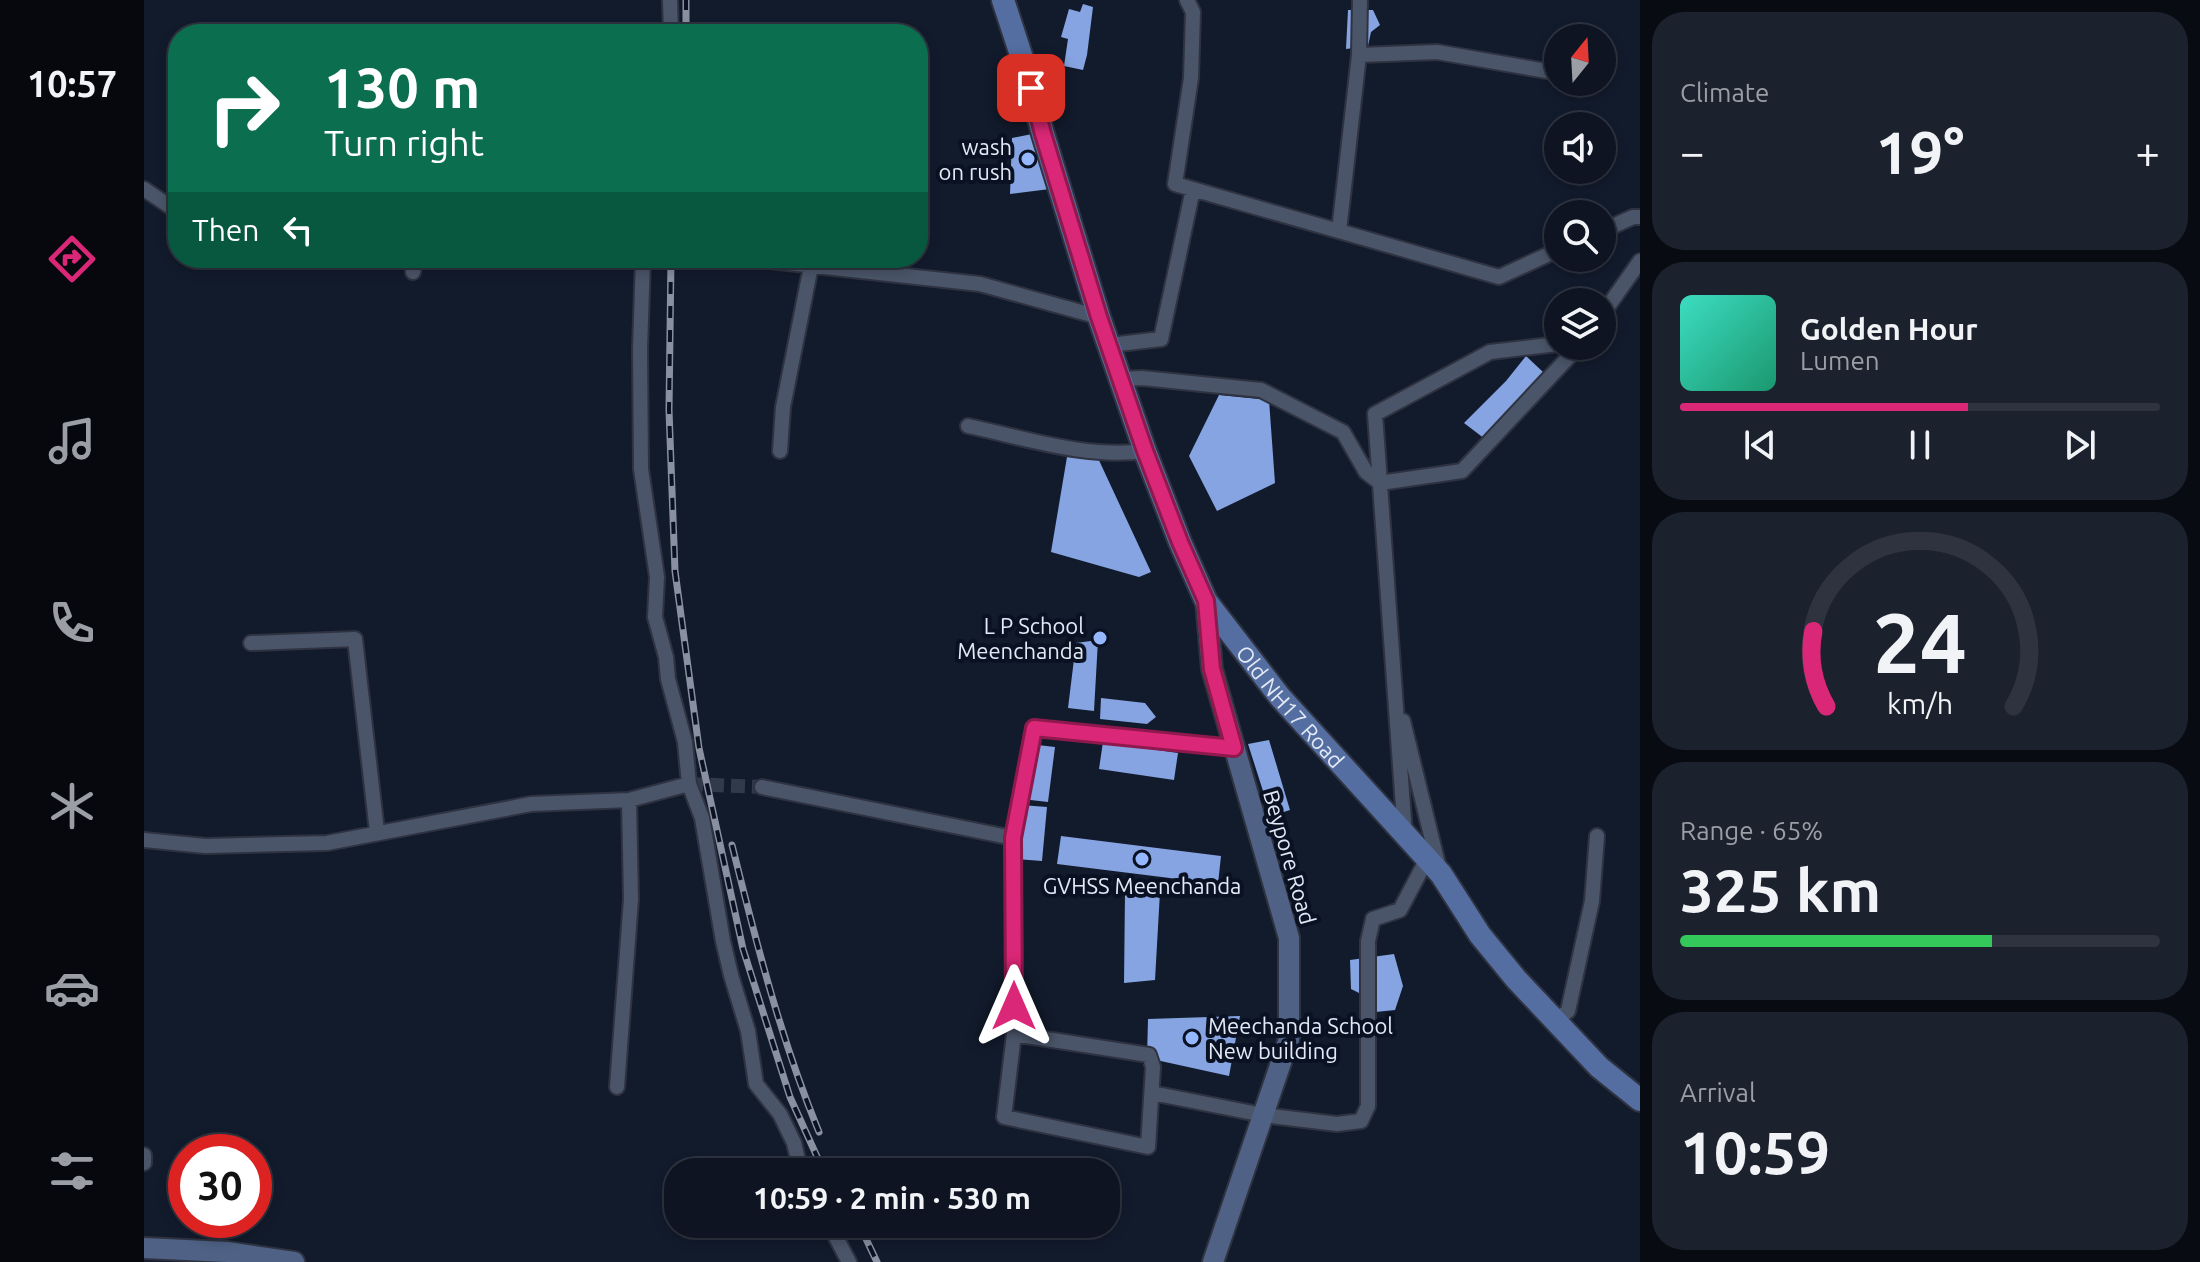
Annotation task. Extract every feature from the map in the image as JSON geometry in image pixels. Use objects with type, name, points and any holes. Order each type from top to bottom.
[{"type":"main road","name":"Old NH17 Road","points":[[1003,0],[1099,317],[1145,451],[1206,601],[1280,697],[1434,866],[1480,935],[1516,979],[1599,1067],[1640,1100]]},
{"type":"main road","name":"Beypore Road","points":[[1206,601],[1212,669],[1289,938],[1289,1039],[1213,1262]]},
{"type":"main road","points":[[144,1248],[227,1252],[294,1262]]},
{"type":"street","points":[[670,0],[671,24]]},
{"type":"street","points":[[1187,0],[1193,12],[1191,78],[1175,184],[1499,277],[1544,256]]},
{"type":"street","points":[[1339,231],[1359,55],[1360,0]]},
{"type":"street","points":[[1359,55],[1437,52],[1544,71]]},
{"type":"street","points":[[144,189],[168,205]]},
{"type":"street","points":[[1110,345],[1161,339],[1193,189]]},
{"type":"street","points":[[1616,225],[1640,217]]},
{"type":"street","points":[[1616,295],[1640,261]]},
{"type":"street","points":[[643,268],[641,469],[657,577],[655,617],[685,742],[689,784],[702,818],[723,941],[748,1031],[756,1084],[780,1114],[798,1158]]},
{"type":"street","points":[[780,451],[783,407],[811,268]]},
{"type":"street","points":[[830,268],[980,284],[1099,317]]},
{"type":"street","points":[[1406,835],[1375,414],[1490,352],[1544,346]]},
{"type":"street","points":[[1121,379],[1142,378],[1261,390],[1343,432],[1366,472],[1380,483],[1462,471],[1566,360]]},
{"type":"street","points":[[968,426],[1077,449],[1131,453],[1145,451]]},
{"type":"street","points":[[251,643],[355,639],[377,832]]},
{"type":"street","points":[[1152,1093],[1263,1115],[1337,1124],[1361,1121],[1368,1106],[1368,941],[1373,919],[1400,910],[1434,866],[1393,678]]},
{"type":"street","points":[[1014,1034],[1149,1055],[1153,1067],[1148,1147],[1004,1117],[1014,1034],[1013,838],[1034,728],[1234,748]]},
{"type":"street","points":[[144,840],[205,846],[327,843],[531,804],[629,800],[689,784]]},
{"type":"street","points":[[762,787],[1013,838]]},
{"type":"street","points":[[617,1087],[631,899],[629,800]]},
{"type":"street","points":[[1555,1021],[1568,1011],[1592,901],[1597,836]]},
{"type":"street","points":[[144,1155],[144,1163]]},
{"type":"street","points":[[836,1238],[849,1262]]},
{"type":"building","points":[[1083,4],[1093,7],[1083,70],[1064,66],[1068,39],[1061,37],[1069,9],[1080,12]]},
{"type":"building","points":[[1348,10],[1373,10],[1380,25],[1371,32],[1368,46],[1346,49]]},
{"type":"building","name":"wash on rush","points":[[1037,133],[1050,189],[1010,194],[1012,138]]},
{"type":"building","points":[[1526,356],[1543,372],[1485,439],[1464,423]]},
{"type":"building","points":[[1219,395],[1269,400],[1275,483],[1217,511],[1189,456]]},
{"type":"building","points":[[1068,451],[1097,456],[1151,572],[1139,577],[1051,552]]},
{"type":"building","name":"L P School Meenchanda","points":[[1098,640],[1094,711],[1068,708],[1076,643]]},
{"type":"building","points":[[1101,698],[1145,703],[1156,717],[1147,724],[1100,719]]},
{"type":"building","points":[[1269,740],[1290,810],[1271,816],[1248,744]]},
{"type":"building","points":[[1103,742],[1178,753],[1174,780],[1099,769]]},
{"type":"building","points":[[1029,744],[1055,747],[1048,802],[1022,799]]},
{"type":"building","points":[[1021,805],[1047,807],[1042,861],[1016,859]]},
{"type":"building","points":[[1061,836],[1221,856],[1218,884],[1057,864]]},
{"type":"building","points":[[1160,892],[1155,980],[1124,983],[1125,893]]},
{"type":"building","points":[[1394,954],[1403,986],[1395,1010],[1366,1013],[1367,997],[1351,989],[1350,960]]},
{"type":"building","name":"Meechanda School New building","points":[[1240,1016],[1229,1076],[1147,1058],[1148,1019]]},
{"type":"tunnel","points":[[689,784],[762,787]]},
{"type":"railway","points":[[686,0],[686,24]]},
{"type":"railway","points":[[671,268],[669,410],[675,571],[699,748],[743,949],[790,1097],[818,1158]]},
{"type":"railway","points":[[732,845],[781,1026],[819,1132]]},
{"type":"railway","points":[[866,1238],[877,1262]]},
{"type":"place","name":"wash on rush","points":[[1028,159]]},
{"type":"place","name":"L P School Meenchanda","points":[[1100,638]]},
{"type":"place","name":"GVHSS Meenchanda","points":[[1142,859]]},
{"type":"place","name":"Meechanda School New building","points":[[1192,1038]]},
{"type":"route","points":[[1014,1006],[1013,838],[1034,728],[1234,748],[1212,669],[1206,601],[1145,451],[1099,317],[1031,88]]}]
